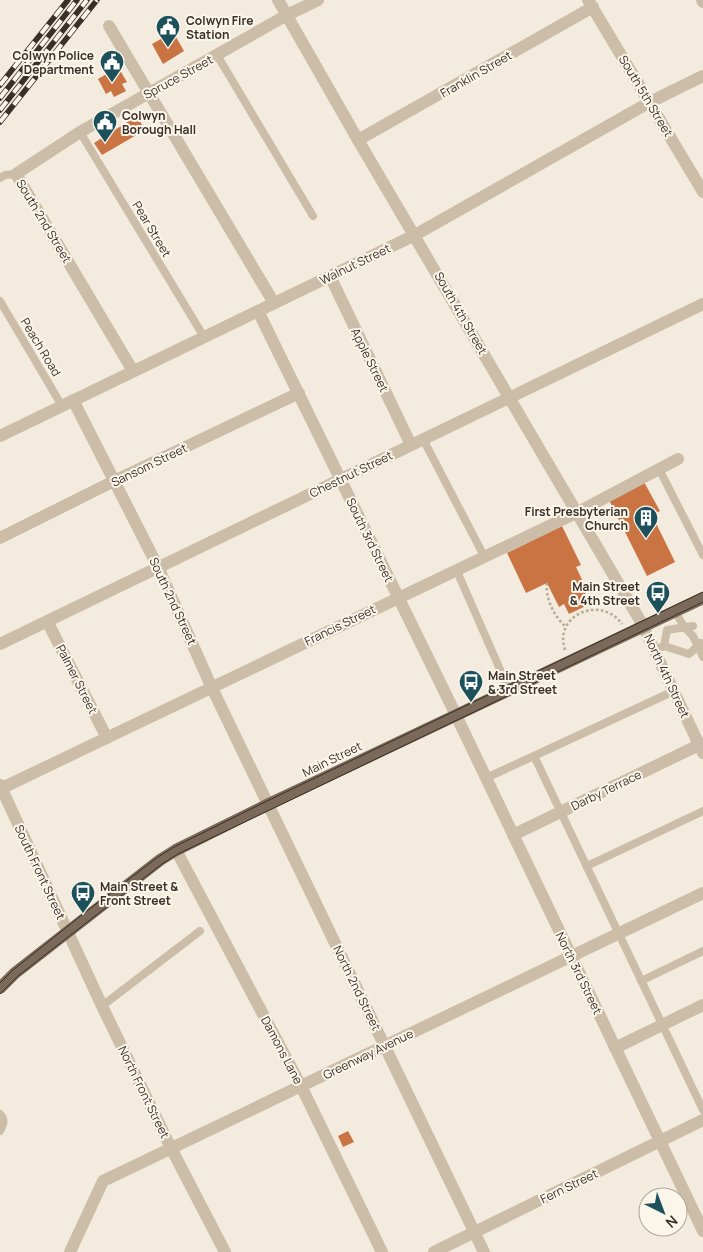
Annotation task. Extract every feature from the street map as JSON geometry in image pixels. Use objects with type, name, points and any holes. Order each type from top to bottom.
[{"type":"main road","name":"Main Street","points":[[0,988],[15,973],[68,931],[160,860],[176,850],[703,598]]},
{"type":"street","name":"South 4th Street","points":[[278,0],[644,627]]},
{"type":"street","name":"Spruce Street","points":[[16,174],[80,132],[287,15],[318,0]]},
{"type":"street","name":"South 5th Street","points":[[590,4],[703,192]]},
{"type":"street","name":"Franklin Street","points":[[358,140],[590,4]]},
{"type":"street","points":[[109,26],[274,303]]},
{"type":"street","name":"Walnut Street","points":[[0,436],[415,235],[650,102],[703,76]]},
{"type":"street","name":"South 2nd Street","points":[[16,174],[133,371]]},
{"type":"street","name":"Apple Street","points":[[330,276],[411,445]]},
{"type":"street","name":"Chestnut Street","points":[[0,644],[703,304]]},
{"type":"street","name":"South 3rd Street","points":[[258,311],[456,715]]},
{"type":"street","name":"Sansom Street","points":[[0,538],[114,481],[299,394]]},
{"type":"street","name":"South 2nd Street","points":[[68,403],[114,481],[158,567],[212,688],[269,804]]},
{"type":"street","name":"Francis Street","points":[[1,788],[578,512],[678,459]]},
{"type":"street","name":"Palmer Street","points":[[48,620],[107,738]]},
{"type":"street","name":"North 4th Street","points":[[644,627],[659,648],[674,691],[698,728],[701,749]]},
{"type":"street","name":"North 3rd Street","points":[[456,715],[703,1231]]},
{"type":"street","name":"Darby Terrace","points":[[513,835],[701,749]]},
{"type":"street","name":"South Front Street","points":[[1,788],[68,931]]},
{"type":"street","name":"North 2nd Street","points":[[269,804],[484,1252]]},
{"type":"street","name":"Damons Lane","points":[[176,850],[301,1086],[382,1252]]},
{"type":"street","name":"Greenway Avenue","points":[[70,1252],[103,1181],[703,892]]},
{"type":"street","name":"North Front Street","points":[[68,931],[171,1148],[225,1252]]},
{"type":"street","points":[[615,1048],[703,1005]]},
{"type":"street","name":"Fern Street","points":[[434,1252],[703,1120]]},
{"type":"lane","points":[[217,55],[313,216]]},
{"type":"lane","name":"Pear Street","points":[[80,132],[204,337]]},
{"type":"lane","points":[[0,178],[5,175],[16,174]]},
{"type":"lane","name":"Peach Road","points":[[0,300],[68,403]]},
{"type":"lane","points":[[423,439],[484,556]]},
{"type":"lane","points":[[658,469],[703,555]]},
{"type":"lane","points":[[456,570],[510,690]]},
{"type":"lane","points":[[675,612],[685,628],[695,635],[703,657]]},
{"type":"lane","points":[[693,626],[667,630],[659,648],[689,654],[699,644]]},
{"type":"lane","points":[[486,778],[674,691]]},
{"type":"lane","points":[[534,756],[703,1110]]},
{"type":"lane","points":[[587,866],[703,811]]},
{"type":"lane","points":[[102,1006],[200,931]]},
{"type":"lane","points":[[642,981],[703,951]]},
{"type":"lane","points":[[0,1114],[4,1119],[0,1132]]},
{"type":"path","points":[[548,583],[546,593],[557,616],[566,626]]},
{"type":"path","points":[[570,661],[562,640],[566,626],[576,615],[582,612],[599,610],[605,612],[621,621],[628,634]]},
{"type":"building","name":"Colwyn Fire Station","points":[[173,32],[184,51],[163,64],[152,44]]},
{"type":"building","name":"Colwyn Police Department","points":[[118,67],[127,82],[122,84],[126,91],[114,97],[111,91],[106,94],[98,79]]},
{"type":"building","points":[[137,116],[145,130],[102,155],[94,143]]},
{"type":"building","name":"First Presbyterian Church","points":[[644,482],[660,511],[652,515],[675,562],[647,576],[609,500]]},
{"type":"building","points":[[562,526],[581,565],[576,567],[588,592],[583,595],[588,605],[569,614],[564,604],[559,607],[547,583],[526,593],[507,553]]},
{"type":"building","points":[[348,1131],[354,1142],[343,1147],[338,1136]]},
{"type":"tram line","points":[[0,983],[13,970],[83,914],[174,847],[703,592]]},
{"type":"tram line","points":[[0,994],[18,976],[162,864],[178,854],[703,602]]},
{"type":"railway","points":[[0,85],[68,0]]},
{"type":"railway","points":[[0,98],[77,0]]},
{"type":"railway","points":[[0,110],[87,0]]},
{"type":"railway","points":[[0,122],[97,0]]},
{"type":"place","name":"Colwyn Fire Station","points":[[168,48]]},
{"type":"place","name":"Colwyn Police Department","points":[[112,83]]},
{"type":"place","name":"Colwyn Borough Hall","points":[[105,143]]},
{"type":"place","name":"First Presbyterian Church","points":[[646,539]]},
{"type":"place","name":"Main Street & 4th Street","points":[[658,614]]},
{"type":"place","name":"Main Street & 3rd Street","points":[[471,703]]},
{"type":"place","name":"Main Street & Front Street","points":[[83,914]]}]
